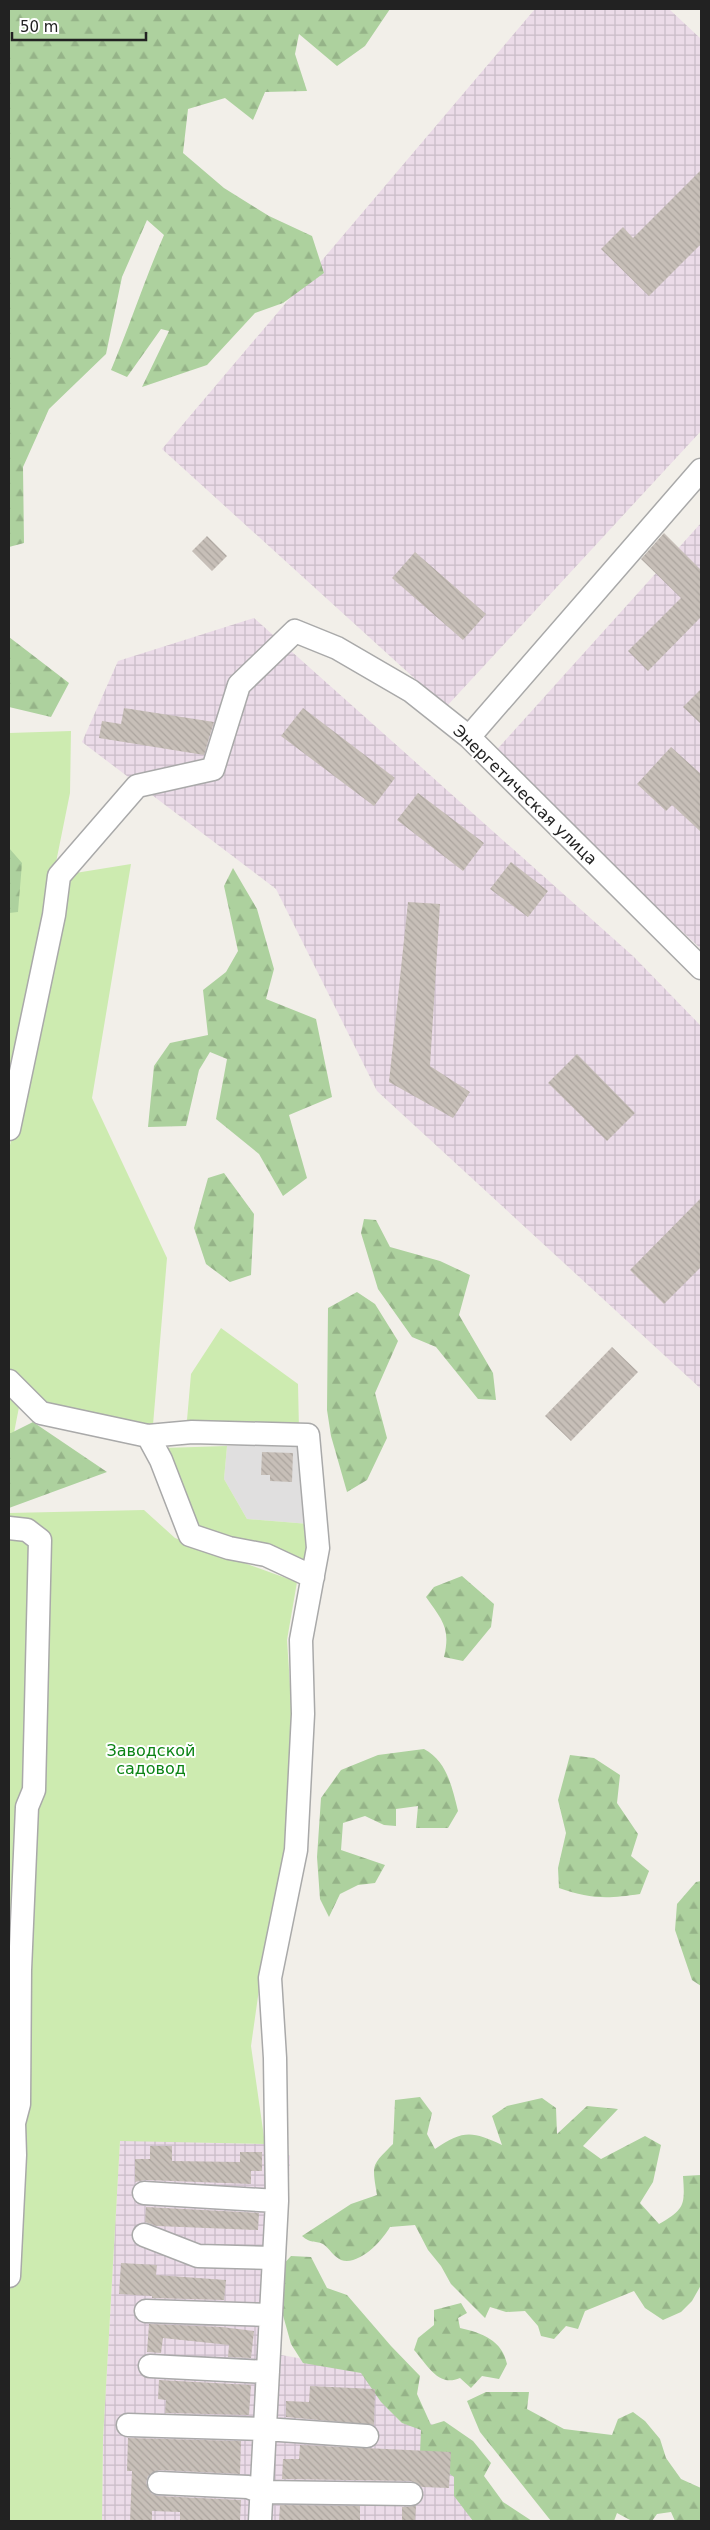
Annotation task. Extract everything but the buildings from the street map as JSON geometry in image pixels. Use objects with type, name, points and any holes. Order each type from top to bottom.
[{"type":"street","points":[[469,737],[701,470]]},
{"type":"street","name":"Энергетическая улица","points":[[9,1129],[54,915],[59,876],[137,786],[213,769],[239,685],[295,631],[337,648],[411,691],[469,737],[701,968]]},
{"type":"street","points":[[9,1381],[41,1413],[148,1436],[192,1432],[308,1435],[318,1548],[301,1640],[303,1714],[296,1850],[270,1978],[275,2058],[277,2201],[260,2521]]},
{"type":"street","points":[[148,1436],[161,1460],[190,1535],[229,1548],[266,1555],[313,1577]]},
{"type":"street","points":[[9,1528],[27,1530],[40,1540],[34,1790],[27,1807],[20,1970],[19,2104],[14,2123],[15,2155],[9,2276]]},
{"type":"street","points":[[144,2193],[277,2201]]},
{"type":"street","points":[[144,2236],[198,2256],[274,2258]]},
{"type":"street","points":[[146,2311],[271,2315]]},
{"type":"street","points":[[150,2366],[268,2372]]},
{"type":"street","points":[[128,2426],[265,2429],[367,2436]]},
{"type":"street","points":[[159,2483],[248,2487],[261,2492],[411,2494]]},
{"type":"shaded area","points":[[535,9],[669,9],[701,39],[701,431],[446,707],[162,449]]},
{"type":"shaded area","points":[[701,523],[701,949],[492,755]]},
{"type":"shaded area","points":[[254,618],[634,957],[701,1026],[701,1389],[377,1091],[276,889],[82,742],[118,661]]},
{"type":"shaded area","points":[[304,1443],[309,1524],[247,1519],[224,1479],[227,1446]]},
{"type":"shaded area","points":[[120,2140],[265,2144],[290,2156],[281,2355],[371,2371],[457,2446],[488,2521],[102,2521],[103,2439]]},
{"type":"green space","points":[[9,9],[390,9],[365,46],[337,66],[299,34],[295,54],[307,91],[265,92],[253,120],[225,98],[188,109],[183,153],[224,188],[269,216],[312,236],[324,273],[283,303],[255,313],[207,365],[142,387],[169,331],[161,329],[127,377],[111,370],[164,235],[147,220],[122,277],[106,354],[49,409],[23,467],[24,543],[9,547]]},
{"type":"green space","points":[[9,637],[69,683],[51,717],[9,707]]},
{"type":"green space","points":[[71,731],[70,793],[9,1095],[9,733]]},
{"type":"green space","points":[[9,848],[22,863],[18,912],[9,913]]},
{"type":"green space","points":[[131,864],[92,1098],[167,1258],[153,1425],[52,1412],[9,1370],[9,1150],[52,946],[63,875]]},
{"type":"green space","points":[[233,868],[257,909],[274,969],[266,999],[316,1019],[332,1097],[289,1115],[307,1178],[283,1196],[259,1154],[216,1119],[227,1059],[210,1052],[199,1070],[186,1126],[148,1127],[154,1066],[170,1043],[208,1035],[203,990],[226,972],[238,951],[224,886]]},
{"type":"green space","points":[[224,1173],[254,1214],[251,1275],[230,1282],[206,1264],[194,1228],[208,1178]]},
{"type":"green space","points":[[364,1219],[376,1220],[390,1247],[440,1261],[470,1275],[459,1315],[493,1373],[496,1400],[478,1399],[436,1347],[412,1337],[378,1289],[361,1233]]},
{"type":"green space","points":[[357,1292],[375,1304],[398,1341],[375,1393],[387,1438],[367,1480],[347,1492],[331,1436],[327,1410],[328,1308]]},
{"type":"green space","points":[[221,1328],[298,1384],[299,1430],[227,1429],[187,1420],[191,1374]]},
{"type":"green space","points":[[9,1390],[20,1402],[13,1438],[9,1437]]},
{"type":"green space","points":[[33,1422],[107,1472],[9,1508],[9,1434]]},
{"type":"green space","points":[[227,1446],[224,1479],[247,1519],[309,1524],[304,1566],[197,1529],[163,1448]]},
{"type":"green space","name":"Заводской садовод","points":[[144,1510],[175,1538],[297,1582],[287,1640],[295,1761],[285,1881],[265,1947],[251,2046],[265,2144],[120,2141],[103,2439],[102,2521],[9,2521],[9,1513]]},
{"type":"green space","points":[[462,1576],[494,1604],[491,1627],[463,1661],[444,1657],[446,1631],[441,1618],[426,1597],[434,1587]]},
{"type":"green space","points":[[424,1749],[438,1760],[447,1775],[458,1811],[448,1828],[416,1828],[418,1806],[396,1809],[396,1826],[384,1825],[365,1816],[343,1823],[341,1850],[385,1865],[375,1883],[358,1885],[340,1894],[329,1917],[320,1899],[317,1857],[321,1798],[341,1770],[378,1755]]},
{"type":"green space","points":[[570,1755],[594,1758],[620,1775],[617,1803],[638,1834],[631,1856],[649,1871],[640,1894],[599,1897],[559,1888],[558,1868],[566,1833],[558,1800]]},
{"type":"green space","points":[[701,1881],[701,1986],[692,1980],[675,1930],[677,1904],[696,1882]]},
{"type":"green space","points":[[420,2097],[432,2113],[427,2134],[435,2149],[453,2138],[468,2135],[483,2137],[502,2145],[492,2116],[507,2106],[542,2098],[556,2108],[557,2134],[587,2106],[618,2109],[583,2146],[601,2159],[645,2136],[661,2145],[653,2182],[640,2203],[659,2224],[679,2210],[684,2194],[683,2176],[701,2175],[701,2285],[692,2301],[681,2312],[663,2320],[645,2308],[634,2291],[585,2311],[578,2329],[566,2326],[554,2339],[541,2336],[538,2326],[525,2311],[506,2312],[490,2307],[485,2318],[451,2284],[441,2266],[428,2250],[415,2225],[390,2227],[382,2239],[369,2251],[362,2256],[348,2261],[338,2259],[323,2244],[310,2241],[302,2236],[351,2204],[377,2195],[374,2171],[377,2162],[393,2144],[395,2100]]},
{"type":"green space","points":[[291,2256],[311,2257],[327,2288],[347,2295],[420,2376],[417,2394],[431,2425],[444,2421],[473,2441],[491,2463],[484,2476],[503,2502],[532,2521],[473,2521],[454,2496],[454,2477],[420,2453],[421,2430],[402,2423],[381,2402],[361,2373],[303,2363],[291,2344],[279,2301],[280,2268]]},
{"type":"green space","points":[[461,2303],[467,2313],[458,2318],[460,2328],[476,2332],[496,2343],[501,2349],[507,2364],[499,2379],[482,2376],[471,2388],[460,2378],[445,2380],[439,2377],[428,2368],[414,2350],[418,2338],[434,2325],[434,2310]]},
{"type":"green space","points":[[486,2392],[529,2392],[527,2409],[564,2429],[612,2435],[618,2419],[633,2412],[645,2421],[660,2439],[666,2458],[681,2479],[701,2488],[701,2521],[675,2521],[671,2512],[657,2514],[652,2521],[632,2521],[617,2513],[614,2521],[551,2521],[480,2432],[467,2401]]}]
